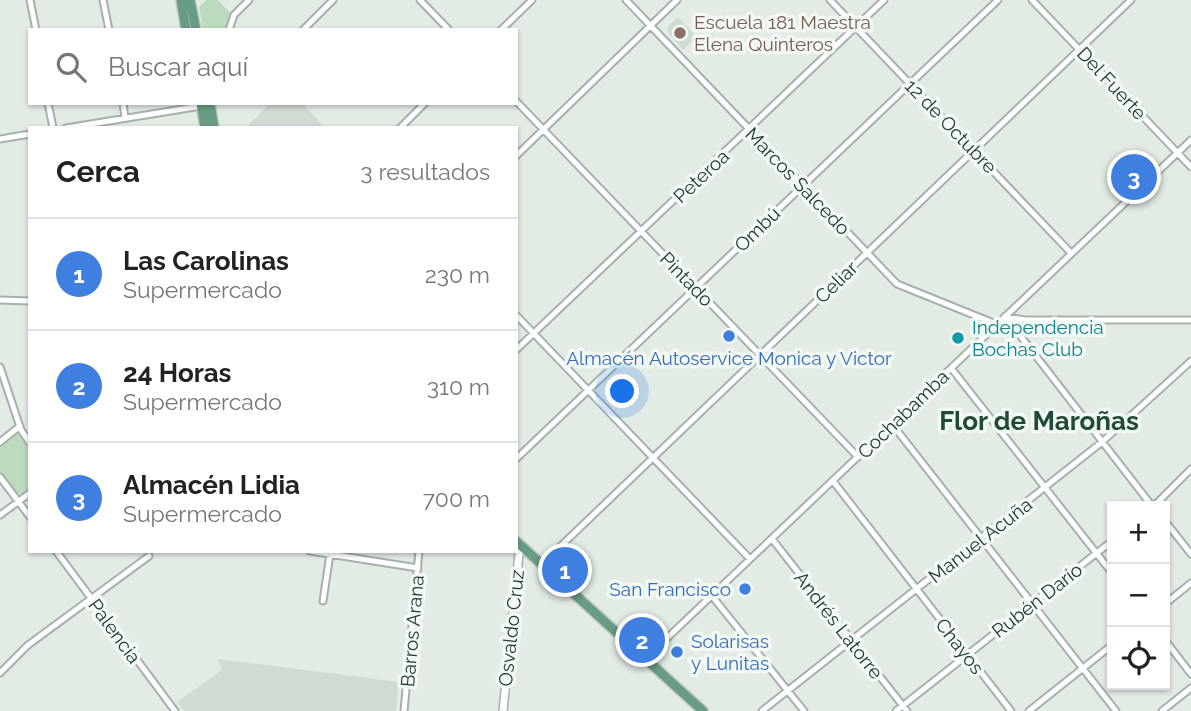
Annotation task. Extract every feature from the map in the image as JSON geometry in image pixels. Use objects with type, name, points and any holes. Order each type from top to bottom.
[{"type":"main road","points":[[181,0],[186,28]]},
{"type":"main road","points":[[190,0],[196,28]]},
{"type":"main road","points":[[204,105],[205,126]]},
{"type":"main road","points":[[204,105],[213,126]]},
{"type":"main road","points":[[518,543],[645,659],[692,707],[703,711]]},
{"type":"street","points":[[30,0],[36,28]]},
{"type":"street","points":[[103,0],[108,28]]},
{"type":"street","points":[[230,28],[234,15],[249,0]]},
{"type":"street","points":[[305,28],[333,0]]},
{"type":"street","points":[[421,0],[447,28]]},
{"type":"street","points":[[503,28],[533,0]]},
{"type":"street","name":"Marcos Salcedo","points":[[626,0],[903,287],[996,324]]},
{"type":"street","points":[[518,154],[677,0]]},
{"type":"street","name":"12 de Octubre","points":[[830,0],[1070,253]]},
{"type":"street","name":"Peteroa","points":[[518,348],[884,0]]},
{"type":"street","name":"Ombú","points":[[518,457],[998,0]]},
{"type":"street","name":"Del Fuerte","points":[[1032,0],[1191,167]]},
{"type":"street","name":"Celiar","points":[[542,564],[1130,0]]},
{"type":"street","name":"Pintado","points":[[518,103],[858,457]]},
{"type":"street","points":[[48,105],[53,126]]},
{"type":"street","points":[[122,105],[125,118]]},
{"type":"street","points":[[78,126],[198,105]]},
{"type":"street","points":[[402,126],[423,105]]},
{"type":"street","points":[[0,139],[28,134]]},
{"type":"street","name":"Cochabamba","points":[[645,659],[1191,140]]},
{"type":"street","points":[[2,301],[28,301]]},
{"type":"street","points":[[1005,316],[1026,320],[1191,320]]},
{"type":"street","points":[[1005,316],[1149,501]]},
{"type":"street","points":[[518,317],[750,559]]},
{"type":"street","name":"Manuel Acuña","points":[[762,711],[1102,442],[1191,361]]},
{"type":"street","points":[[0,367],[20,426],[28,440]]},
{"type":"street","points":[[951,368],[1107,566]]},
{"type":"street","points":[[892,424],[1116,711]]},
{"type":"street","points":[[0,442],[20,426]]},
{"type":"street","points":[[1158,501],[1191,470]]},
{"type":"street","points":[[0,477],[28,514]]},
{"type":"street","name":"Chayos","points":[[832,481],[1011,711]]},
{"type":"street","points":[[0,514],[28,494]]},
{"type":"street","points":[[1170,527],[1191,554]]},
{"type":"street","name":"Andrés Latorre","points":[[772,539],[905,708]]},
{"type":"street","name":"Rubén Darío","points":[[896,711],[905,708],[967,655],[1107,545]]},
{"type":"street","name":"Palencia","points":[[57,553],[175,711]]},
{"type":"street","points":[[323,553],[349,554],[418,568]]},
{"type":"street","points":[[369,553],[369,560]]},
{"type":"street","name":"Barros Arana","points":[[404,711],[419,553]]},
{"type":"street","name":"Osvaldo Cruz","points":[[503,711],[517,553]]},
{"type":"street","points":[[323,601],[330,554]]},
{"type":"street","points":[[0,673],[29,645],[149,556]]},
{"type":"street","points":[[1170,600],[1191,583]]},
{"type":"street","points":[[712,596],[804,711]]},
{"type":"street","points":[[1170,647],[1191,674]]},
{"type":"street","points":[[1029,711],[1107,649]]},
{"type":"street","points":[[1162,711],[1191,688]]},
{"type":"shaded area","name":"Escuela 181 Maestra Elena Quinteros","points":[[678,17],[697,37],[683,50],[667,31],[668,26]]},
{"type":"shaded area","points":[[268,105],[304,105],[323,126],[248,126]]},
{"type":"shaded area","points":[[218,659],[399,682],[396,711],[184,711],[177,702],[222,670]]},
{"type":"green space","points":[[206,0],[218,0],[231,14],[227,28],[203,28],[199,7]]},
{"type":"green space","points":[[14,434],[21,435],[28,444],[28,490],[22,494],[17,493],[0,473],[0,445]]},
{"type":"place","name":"Escuela 181 Maestra Elena Quinteros","points":[[680,33]]},
{"type":"place","name":"Almacén Lidia","points":[[1134,177]]},
{"type":"place","name":"Almacén Autoservice Monica y Victor","points":[[729,336]]},
{"type":"place","name":"Independencia Bochas Club","points":[[958,338]]},
{"type":"place","name":"Las Carolinas","points":[[565,570]]},
{"type":"place","name":"San Francisco","points":[[745,589]]},
{"type":"place","name":"24 Horas","points":[[642,640]]},
{"type":"place","name":"Solarisas y Lunitas","points":[[677,652]]},
{"type":"district","name":"Flor de Maroñas","points":[[1039,421]]}]
